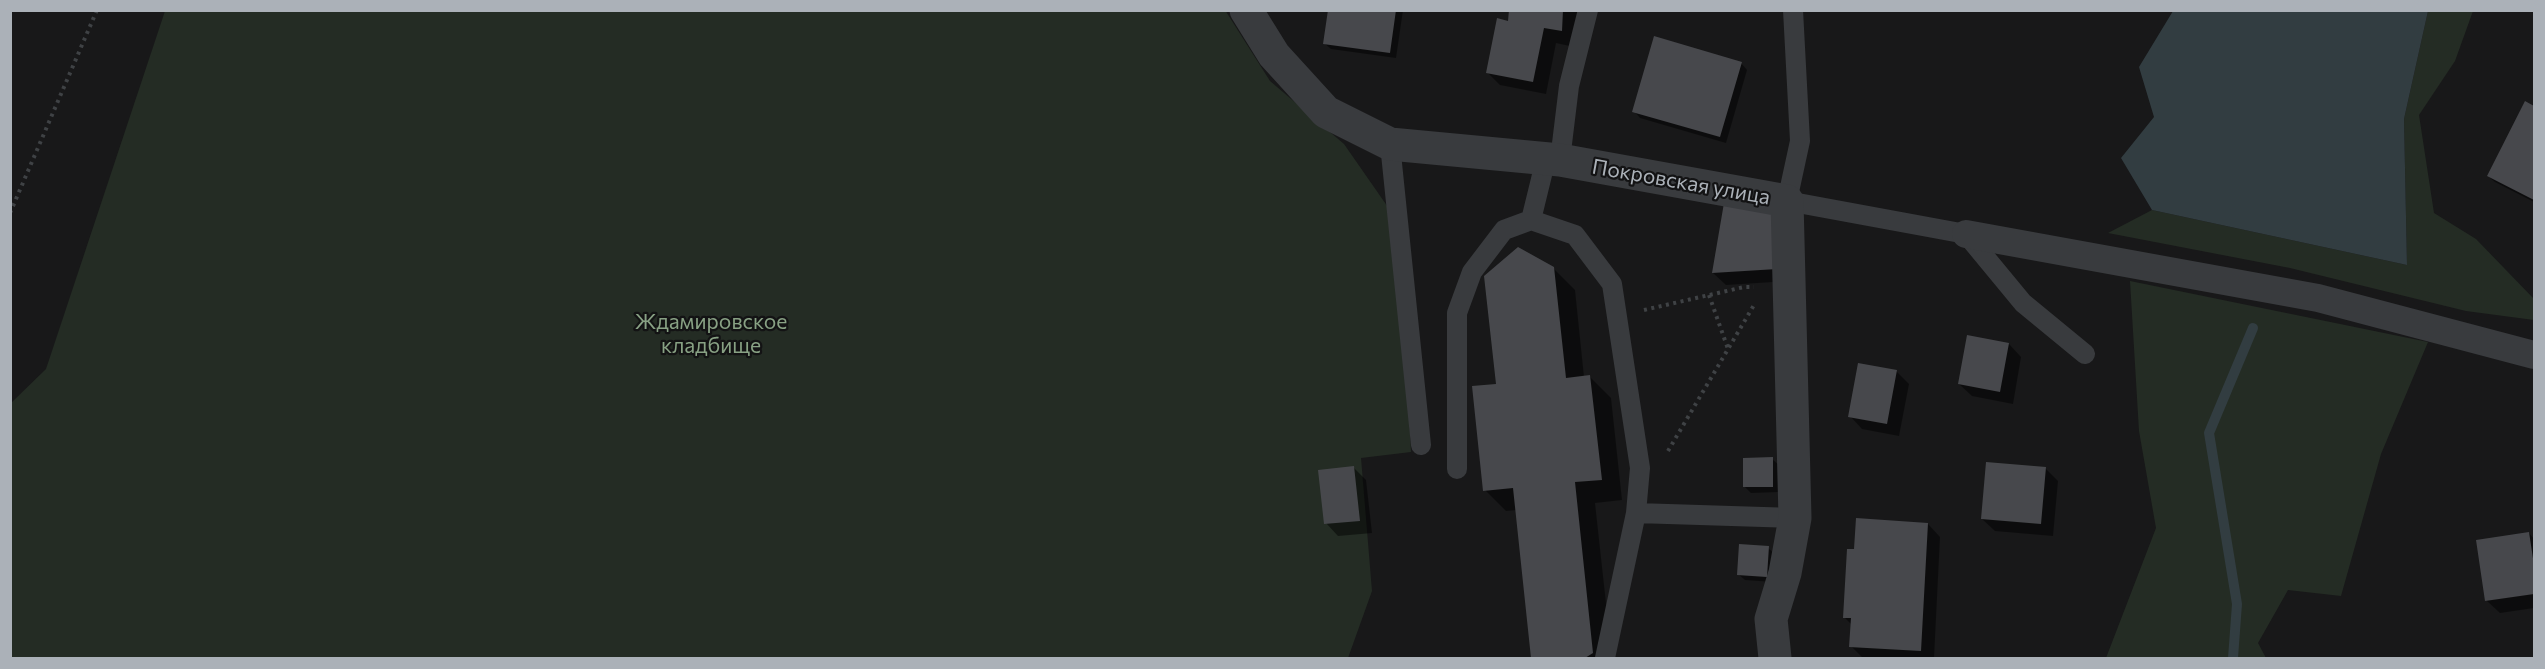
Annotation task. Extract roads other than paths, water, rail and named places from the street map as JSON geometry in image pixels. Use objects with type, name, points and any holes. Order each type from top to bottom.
[{"type":"street","name":"Покровская улица","points":[[1246,10],[1274,55],[1326,112],[1390,144],[1550,160],[1787,201],[1794,518],[1785,573],[1771,619],[1775,658]]},
{"type":"street","points":[[1966,234],[2318,298],[2535,355]]},
{"type":"lane","points":[[1531,220],[1542,175],[1550,160],[1588,10]]},
{"type":"lane","points":[[1793,10],[1800,141],[1787,201],[1966,234],[2023,303],[2085,354]]},
{"type":"lane","points":[[1390,144],[1421,445]]},
{"type":"lane","points":[[1457,469],[1457,313],[1472,272],[1504,230],[1531,220],[1575,235],[1612,284],[1640,468],[1636,513],[1605,658]]},
{"type":"lane","points":[[1636,513],[1794,518]]},
{"type":"waterway","points":[[2233,658],[2237,604],[2209,433],[2253,328]]},
{"type":"park label","name":"Ждамировское кладбище","points":[[711,334]]}]
